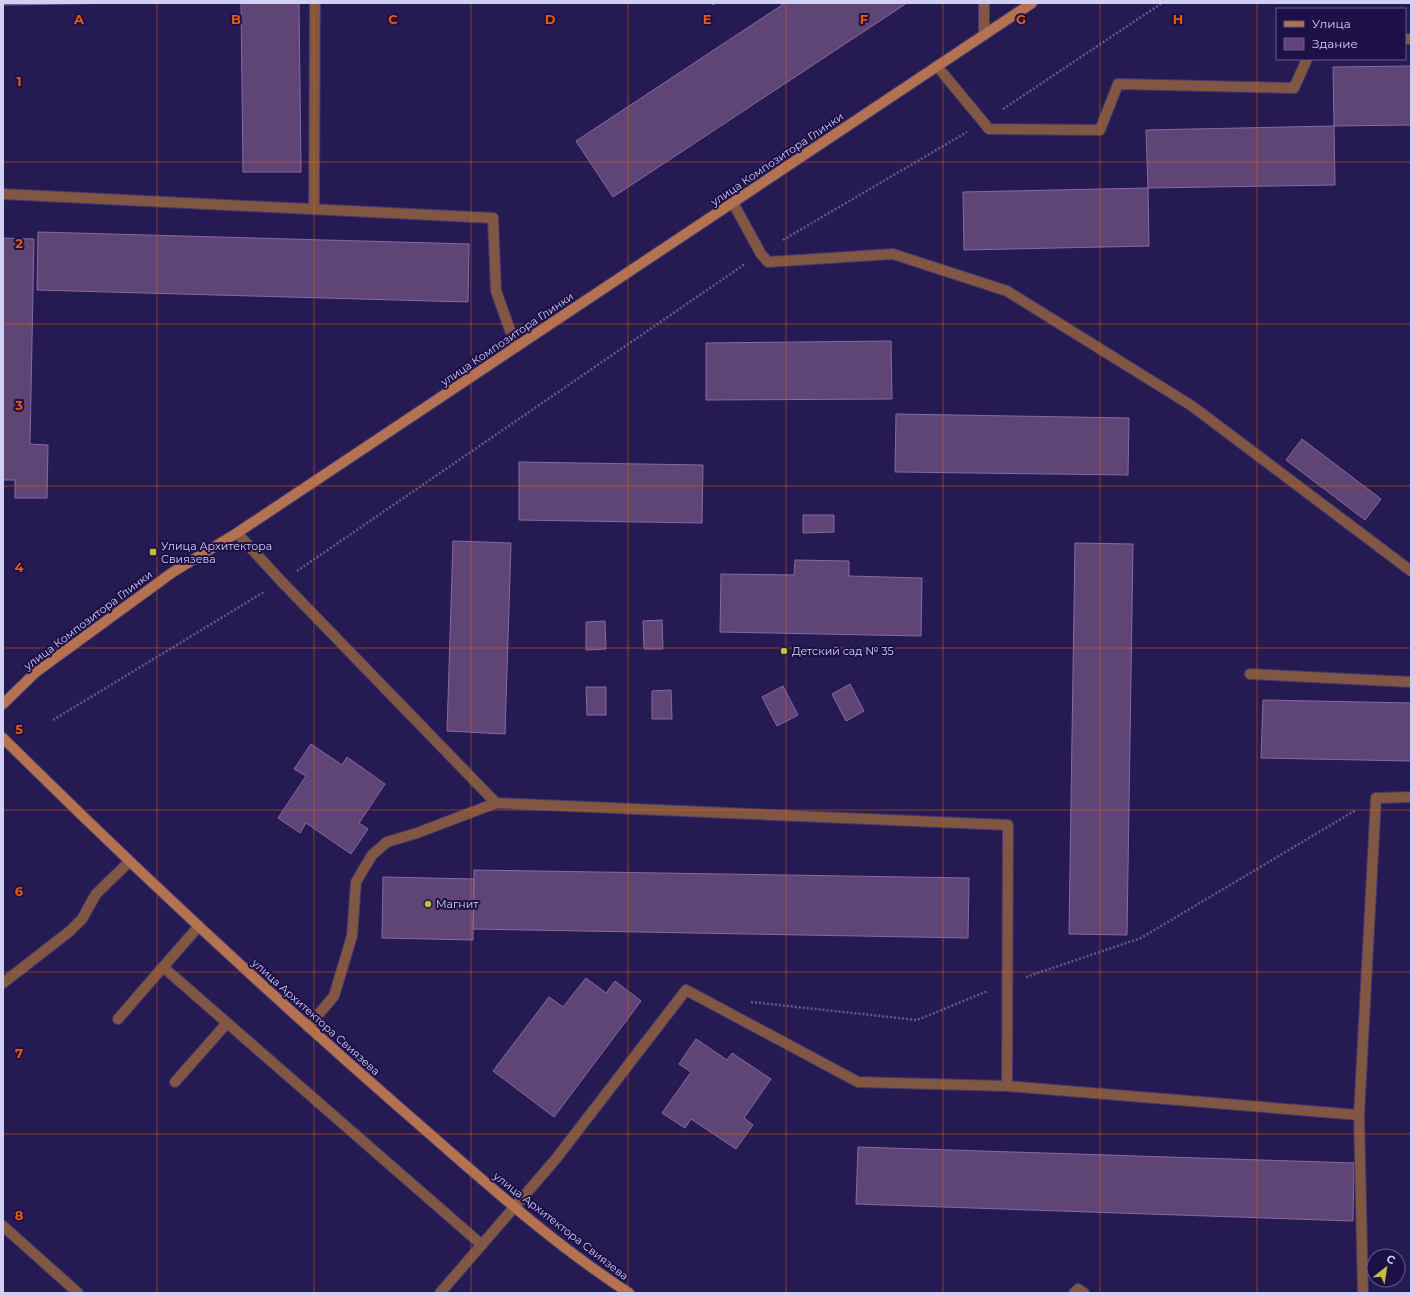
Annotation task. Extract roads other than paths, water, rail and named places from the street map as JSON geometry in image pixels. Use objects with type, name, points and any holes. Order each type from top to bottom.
[{"type":"street","name":"улица Композитора Глинки","points":[[3,704],[36,672],[167,576],[237,532],[516,348],[1032,3]]},
{"type":"street","name":"улица Архитектора Свиязева","points":[[3,738],[130,862],[308,1027],[514,1208],[606,1278],[629,1293]]},
{"type":"lane","points":[[314,209],[315,3]]},
{"type":"lane","points":[[984,3],[984,35]]},
{"type":"lane","points":[[937,66],[989,129],[1100,130],[1118,84],[1294,88],[1307,60]]},
{"type":"lane","points":[[3,194],[493,218],[496,292],[516,348]]},
{"type":"lane","points":[[733,203],[761,254],[768,262],[893,254],[1007,291],[1192,406],[1411,570]]},
{"type":"lane","points":[[237,532],[282,582],[496,803]]},
{"type":"lane","points":[[1250,674],[1411,682]]},
{"type":"lane","points":[[1363,1293],[1359,1115],[1376,798],[1411,797]]},
{"type":"lane","points":[[308,1027],[334,996],[352,936],[356,882],[372,855],[387,842],[417,833],[496,803],[1008,825],[1007,1086]]},
{"type":"lane","points":[[3,983],[82,919],[96,894],[130,862]]},
{"type":"lane","points":[[118,1019],[198,926]]},
{"type":"lane","points":[[163,966],[482,1245]]},
{"type":"lane","points":[[440,1293],[556,1160],[686,990],[858,1082],[1007,1086],[1359,1115]]},
{"type":"lane","points":[[175,1082],[227,1022]]},
{"type":"lane","points":[[3,1226],[78,1293]]},
{"type":"lane","points":[[1074,1293],[1078,1289],[1084,1293]]},
{"type":"place","name":"Улица Архитектора Свиязева","points":[[153,552]]},
{"type":"place","name":"Детский сад № 35","points":[[784,651]]},
{"type":"place","name":"Магнит","points":[[428,904]]}]
